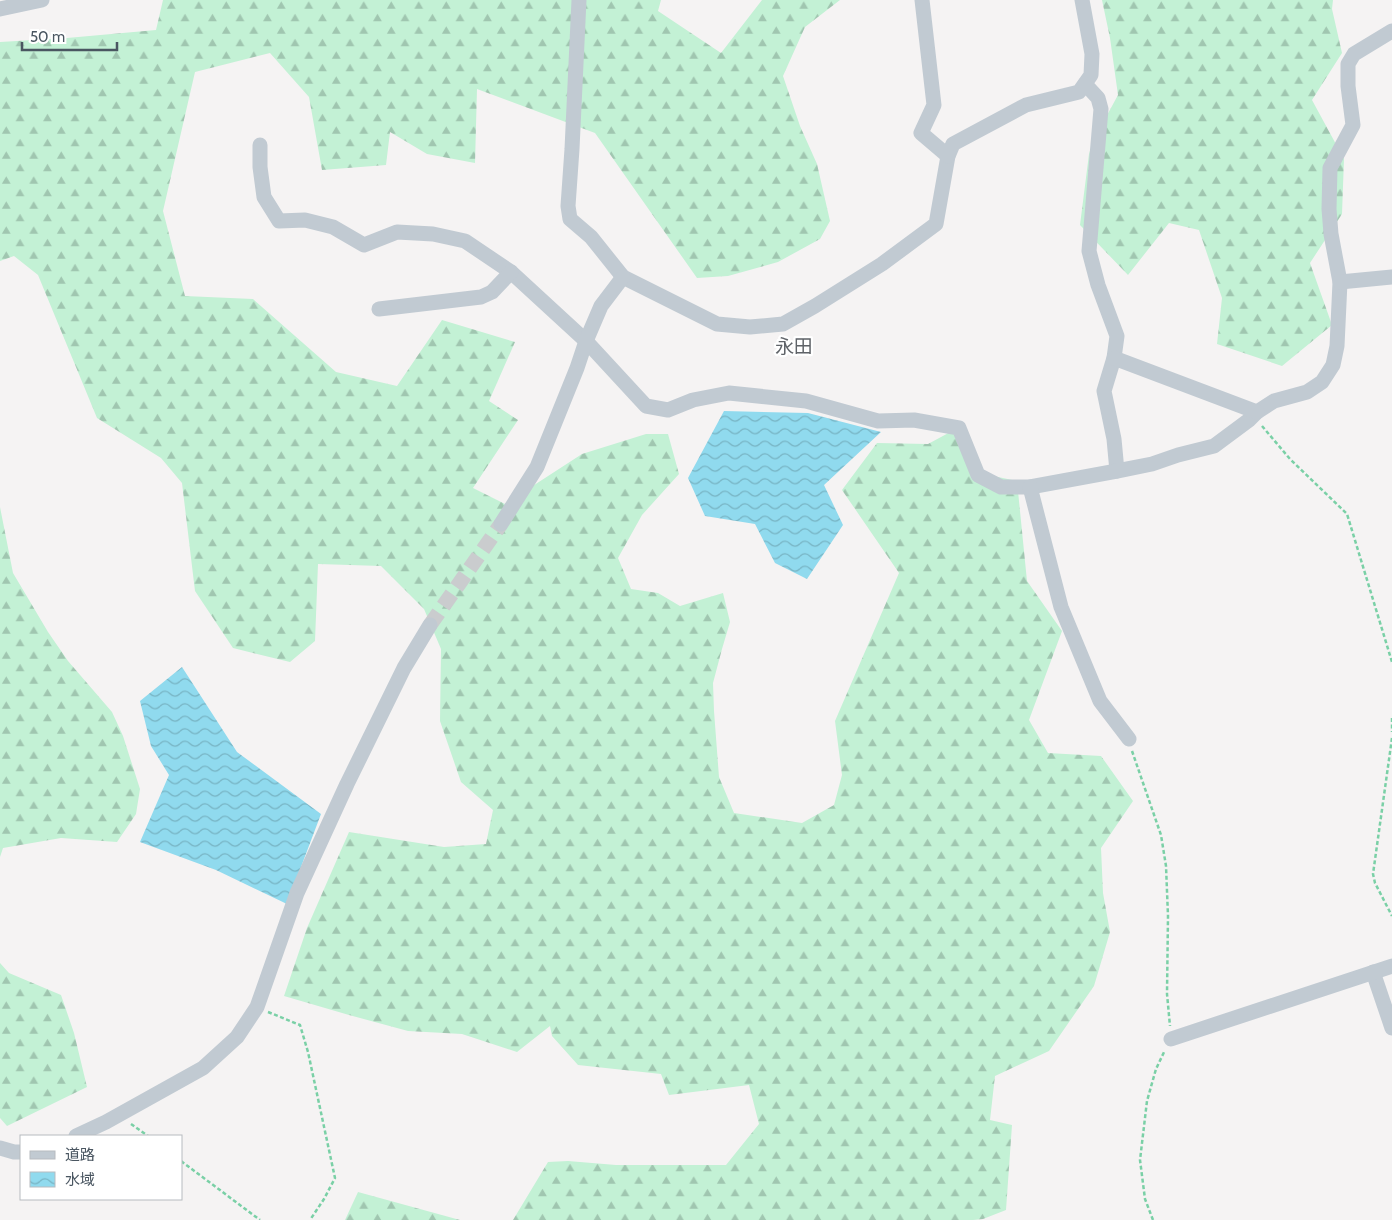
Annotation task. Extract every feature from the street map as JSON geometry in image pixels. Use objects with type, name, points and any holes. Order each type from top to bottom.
[{"type":"street","points":[[0,9],[42,0]]},
{"type":"street","points":[[579,0],[568,206],[570,219],[591,237],[623,276],[717,324],[750,327],[783,324],[882,264],[936,224],[948,156],[953,144],[1026,105],[1079,92],[1091,75],[1092,54],[1082,0]]},
{"type":"street","points":[[922,0],[934,105],[921,133],[948,156]]},
{"type":"street","points":[[260,145],[260,167],[264,197],[279,221],[305,220],[333,227],[364,245],[397,232],[433,234],[465,241],[511,272],[586,341],[646,406],[668,410],[693,400],[729,393],[806,401],[878,421],[914,420],[958,428],[978,475],[1001,487],[1030,487],[1117,472],[1214,446],[1257,412],[1274,402],[1307,392],[1322,382],[1333,365],[1337,346],[1340,282],[1331,234],[1329,209],[1330,168],[1353,125],[1348,86],[1348,64],[1354,54],[1392,32]]},
{"type":"street","points":[[1084,84],[1098,98],[1101,109],[1088,251],[1098,285],[1117,336],[1114,358],[1104,391],[1114,439],[1117,472]]},
{"type":"street","points":[[379,309],[481,297],[492,292],[511,272]]},
{"type":"street","points":[[501,524],[537,468],[601,306],[623,276]]},
{"type":"street","points":[[1340,282],[1392,277]]},
{"type":"street","points":[[1114,358],[1257,412]]},
{"type":"street","points":[[1030,487],[1061,607],[1100,701],[1128,739]]},
{"type":"street","points":[[78,1135],[120,1115],[203,1068],[236,1037],[257,1007],[297,893],[347,784],[404,668],[430,625]]},
{"type":"street","points":[[1171,1039],[1392,966]]},
{"type":"street","points":[[1373,972],[1392,1028]]},
{"type":"street","points":[[0,1148],[20,1152]]},
{"type":"path","points":[[1257,412],[1259,423],[1290,459],[1347,514],[1392,662]]},
{"type":"path","points":[[1392,718],[1392,732]]},
{"type":"path","points":[[1392,738],[1373,874],[1375,883],[1392,916]]},
{"type":"path","points":[[1128,739],[1161,835],[1166,866],[1168,916],[1167,994],[1171,1039],[1156,1069],[1147,1101],[1140,1160],[1145,1199],[1153,1220]]},
{"type":"path","points":[[257,1007],[300,1025],[308,1052],[335,1178],[324,1200],[310,1220]]},
{"type":"path","points":[[120,1115],[147,1135]]},
{"type":"path","points":[[182,1162],[260,1220]]},
{"type":"green space","points":[[163,0],[661,0],[658,11],[721,53],[762,0],[840,0],[805,27],[783,76],[800,126],[817,164],[830,221],[820,239],[778,262],[728,276],[697,278],[595,133],[477,89],[475,163],[427,154],[390,132],[386,165],[322,170],[309,97],[270,53],[195,72],[163,211],[185,296],[253,299],[336,372],[397,386],[442,320],[515,342],[489,401],[518,420],[473,488],[505,504],[582,454],[646,434],[668,434],[679,474],[642,515],[618,558],[631,589],[658,593],[680,606],[723,593],[730,622],[713,683],[714,711],[719,777],[734,813],[802,823],[834,805],[842,775],[835,721],[899,573],[842,490],[877,443],[928,444],[954,430],[979,473],[1017,481],[1027,581],[1062,631],[1029,720],[1048,753],[1101,756],[1133,801],[1101,848],[1103,893],[1110,932],[1094,986],[1049,1051],[995,1076],[990,1120],[1012,1125],[1006,1210],[983,1219],[973,1220],[513,1220],[548,1162],[568,1161],[616,1165],[726,1165],[759,1124],[749,1085],[669,1095],[661,1074],[578,1065],[552,1036],[550,1026],[517,1052],[462,1034],[408,1031],[284,996],[307,928],[349,832],[444,847],[486,844],[493,810],[461,782],[440,721],[441,649],[424,609],[381,566],[318,564],[315,641],[290,662],[233,648],[195,591],[182,483],[161,458],[97,418],[38,275],[14,256],[0,261],[0,42],[156,30]]},
{"type":"green space","points":[[1102,0],[1333,0],[1332,9],[1342,53],[1312,100],[1344,159],[1342,214],[1310,263],[1332,325],[1282,366],[1217,344],[1222,298],[1199,230],[1169,223],[1128,275],[1080,225],[1089,154],[1093,141],[1118,95],[1110,38]]},
{"type":"green space","points":[[0,507],[13,573],[48,632],[68,661],[112,712],[123,736],[140,789],[136,814],[117,842],[61,838],[3,848],[0,857]]},
{"type":"green space","points":[[0,963],[9,973],[61,995],[74,1033],[87,1087],[7,1126],[0,1118]]},
{"type":"green space","points":[[358,1192],[460,1220],[345,1220]]},
{"type":"water","points":[[724,411],[808,413],[881,432],[824,485],[843,525],[807,579],[775,563],[755,524],[705,516],[688,478]]},
{"type":"water","points":[[182,667],[237,752],[321,814],[287,904],[216,870],[140,842],[169,775],[151,746],[140,701]]},
{"type":"tunnel","points":[[430,625],[501,524]]},
{"type":"district","name":"永田","points":[[794,346]]}]
